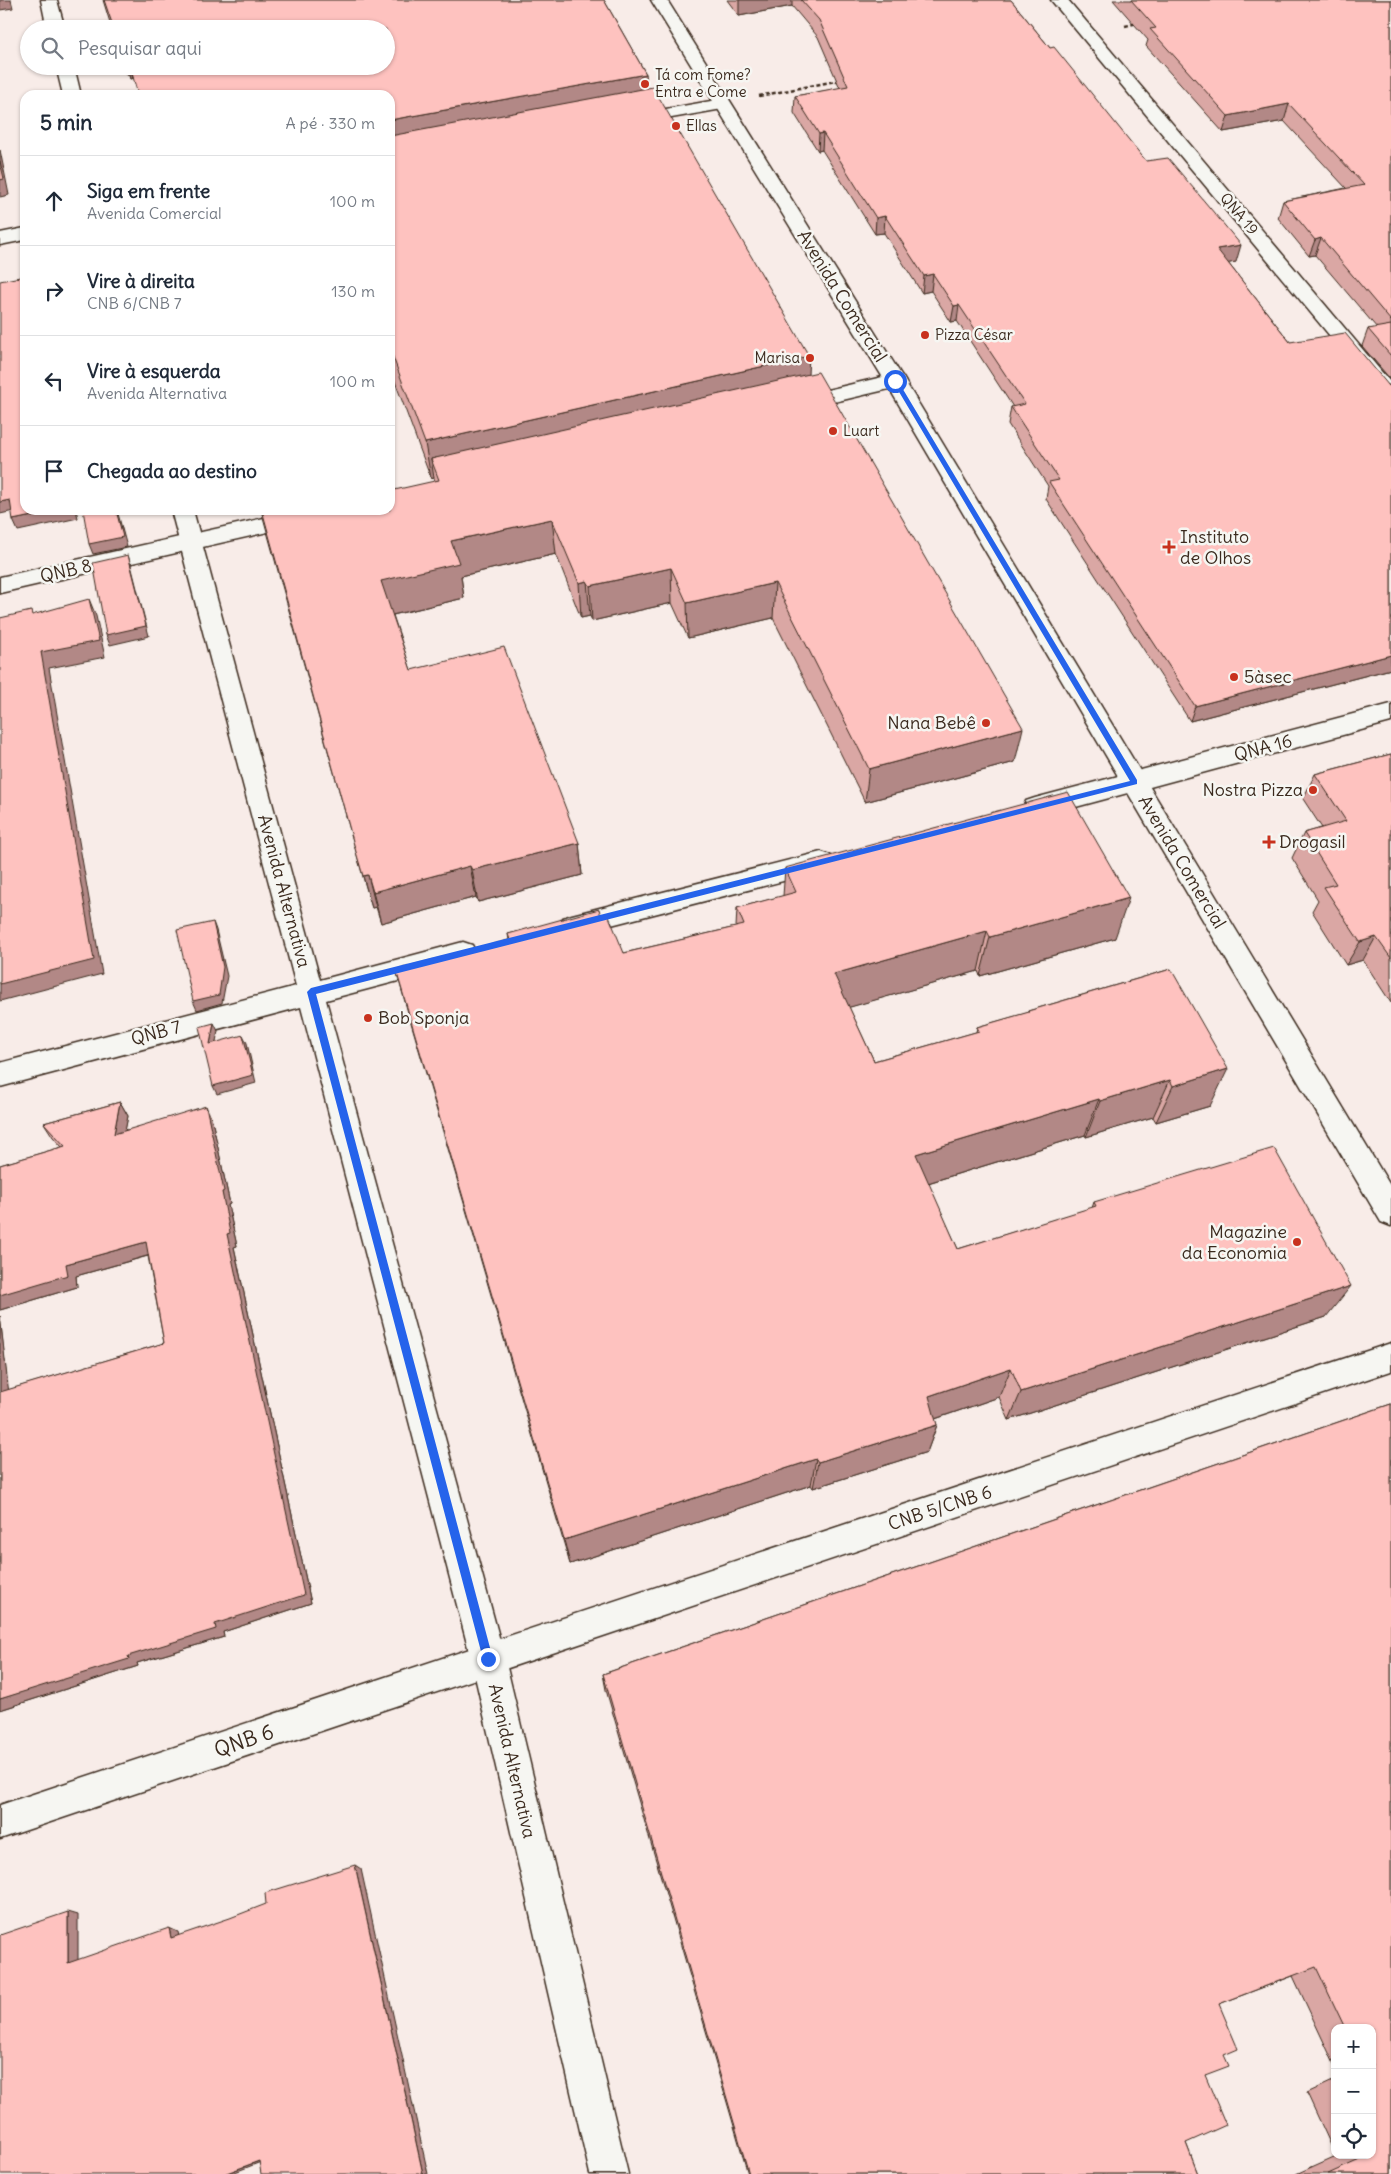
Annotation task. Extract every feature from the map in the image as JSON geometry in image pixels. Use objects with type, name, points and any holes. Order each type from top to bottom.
[{"type":"street","points":[[49,0],[54,20]]},
{"type":"street","name":"Avenida Comercial","points":[[659,0],[895,381],[1391,1213]]},
{"type":"street","name":"QNA 19","points":[[1060,0],[1391,396]]},
{"type":"street","points":[[67,75],[71,90]]},
{"type":"street","points":[[614,124],[722,104]]},
{"type":"street","points":[[0,239],[20,235]]},
{"type":"street","points":[[778,408],[895,381]]},
{"type":"street","name":"Avenida Alternativa","points":[[183,515],[488,1659],[609,2174]]},
{"type":"street","name":"QNB 8","points":[[0,585],[312,515]]},
{"type":"street","name":"QNA 16","points":[[1008,814],[1391,713]]},
{"type":"street","points":[[553,930],[844,856]]},
{"type":"street","name":"QNB 7","points":[[0,1074],[485,947]]},
{"type":"street","name":"CNB 5/CNB 6","points":[[488,1659],[1391,1357]]},
{"type":"street","name":"QNB 6","points":[[0,1822],[488,1659]]},
{"type":"path","points":[[1087,33],[1145,22]]},
{"type":"path","points":[[722,104],[847,80]]},
{"type":"building","points":[[104,0],[604,0],[646,74],[395,119],[395,90],[137,90],[132,75],[395,75],[395,20],[111,20]]},
{"type":"building","points":[[801,0],[1011,0],[1050,48],[1054,47],[1146,161],[1168,158],[1241,245],[1217,249],[1290,342],[1345,333],[1389,386],[1391,386],[1391,655],[1195,706],[1049,482],[1059,480],[1011,407],[1025,404],[959,305],[954,306],[933,274],[924,276],[885,216],[876,218],[823,133],[819,134],[795,96],[848,86],[819,20]]},
{"type":"building","points":[[1131,0],[1391,0],[1391,321],[1321,238],[1315,240],[1283,201],[1364,185],[1289,104],[1228,116],[1150,29],[1156,28]]},
{"type":"building","points":[[653,87],[809,356],[425,443],[395,362],[395,135]]},
{"type":"building","points":[[0,161],[4,179],[0,180]]},
{"type":"building","points":[[20,277],[20,515],[37,515],[13,520],[10,500],[0,502],[0,281]]},
{"type":"building","points":[[1391,325],[1391,356],[1368,329]]},
{"type":"building","points":[[818,372],[1023,728],[869,769],[775,583],[687,603],[671,568],[590,586],[587,581],[579,583],[552,519],[451,541],[459,563],[381,581],[411,670],[504,647],[579,843],[472,870],[470,866],[373,892],[368,875],[363,876],[356,852],[263,515],[395,515],[395,490],[439,480],[431,459]]},
{"type":"building","points":[[84,515],[117,515],[123,537],[89,544]]},
{"type":"building","points":[[128,555],[146,626],[106,635],[93,563]]},
{"type":"building","points":[[89,599],[99,641],[41,652],[94,960],[0,984],[0,618],[31,611],[32,615]]},
{"type":"building","points":[[1391,754],[1391,958],[1376,937],[1360,942],[1324,887],[1336,884],[1304,833],[1346,821],[1315,774]]},
{"type":"building","points":[[1068,792],[1129,898],[990,937],[987,931],[834,974],[874,1061],[979,1031],[977,1027],[1171,969],[1228,1069],[1173,1086],[1170,1080],[1100,1101],[1099,1099],[916,1154],[958,1249],[1096,1206],[1094,1202],[1274,1148],[1351,1286],[1021,1392],[1011,1368],[929,1396],[937,1425],[818,1462],[816,1459],[564,1540],[396,970],[510,940],[508,934],[599,909],[601,916],[608,914],[624,953],[744,925],[737,908],[796,892],[785,868]]},
{"type":"building","points":[[213,922],[223,967],[219,995],[193,1001],[177,930]]},
{"type":"building","points":[[214,1023],[210,1044],[243,1035],[253,1075],[213,1086],[199,1027]]},
{"type":"building","points":[[120,1102],[114,1134],[206,1106],[224,1191],[222,1192],[230,1233],[227,1234],[304,1595],[215,1624],[216,1629],[128,1656],[129,1659],[0,1699],[0,1392],[164,1343],[146,1242],[66,1264],[68,1275],[0,1295],[0,1165],[65,1146],[44,1123]]},
{"type":"building","points":[[1391,1404],[1391,2174],[1328,2174],[1362,2159],[1376,2159],[1376,2024],[1343,2024],[1316,1967],[1219,2004],[1238,2049],[1224,2055],[1229,2066],[1205,2075],[1226,2125],[1186,2143],[1198,2174],[749,2174],[603,1674]]},
{"type":"building","points":[[355,1865],[423,2174],[261,2174],[259,2161],[224,2174],[0,2174],[0,1935],[68,1912],[68,1963],[169,1928],[171,1938],[230,1918],[266,1904],[265,1893]]},
{"type":"place","name":"Tá com Fome? Entra e Come","points":[[645,84]]},
{"type":"place","name":"Ellas","points":[[676,126]]},
{"type":"place","name":"Pizza César","points":[[925,335]]},
{"type":"place","name":"Marisa","points":[[810,358]]},
{"type":"place","name":"Luart","points":[[833,431]]},
{"type":"place","name":"Instituto de Olhos","points":[[1169,547]]},
{"type":"place","name":"5àsec","points":[[1234,677]]},
{"type":"place","name":"Nana Bebê","points":[[986,723]]},
{"type":"place","name":"Nostra Pizza","points":[[1313,790]]},
{"type":"place","name":"Drogasil","points":[[1269,842]]},
{"type":"place","name":"Bob Sponja","points":[[368,1018]]},
{"type":"place","name":"Magazine da Economia","points":[[1297,1242]]},
{"type":"route","points":[[488,1659],[311,992],[1134,782],[895,381]]}]
